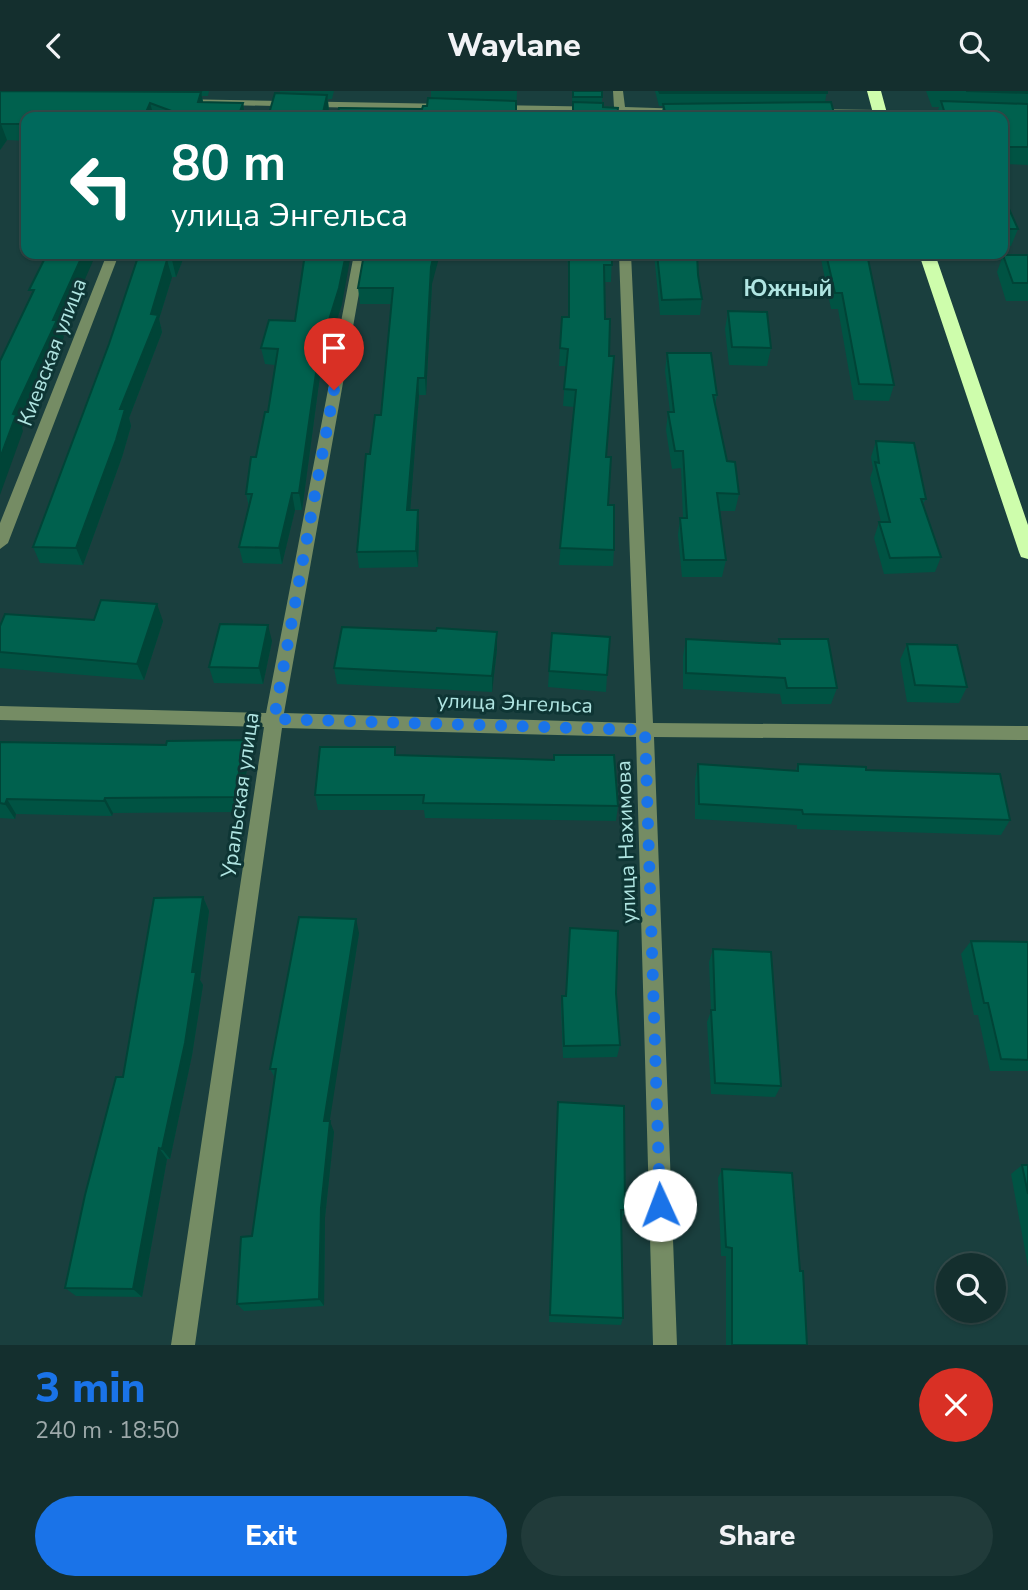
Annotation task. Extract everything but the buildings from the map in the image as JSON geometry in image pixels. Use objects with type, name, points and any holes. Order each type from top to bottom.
[{"type":"highway","points":[[874,91],[880,112]]},
{"type":"highway","points":[[929,259],[1028,552]]},
{"type":"street","points":[[386,112],[391,91]]},
{"type":"street","points":[[618,91],[620,112]]},
{"type":"street","points":[[171,105],[469,107]]},
{"type":"street","points":[[483,108],[574,112]]},
{"type":"street","points":[[675,112],[702,111]]},
{"type":"street","points":[[797,111],[825,112]]},
{"type":"street","name":"Киевская улица","points":[[0,543],[111,259]]},
{"type":"street","name":"Уральская улица","points":[[183,1345],[274,719],[359,259]]},
{"type":"street","name":"улица Нахимова","points":[[625,259],[645,730],[665,1345]]},
{"type":"street","name":"улица Энгельса","points":[[0,713],[645,730],[1028,733]]},
{"type":"district","name":"Южный","points":[[788,288]]},
{"type":"route","points":[[334,390],[274,719],[645,730],[660,1205]]}]
